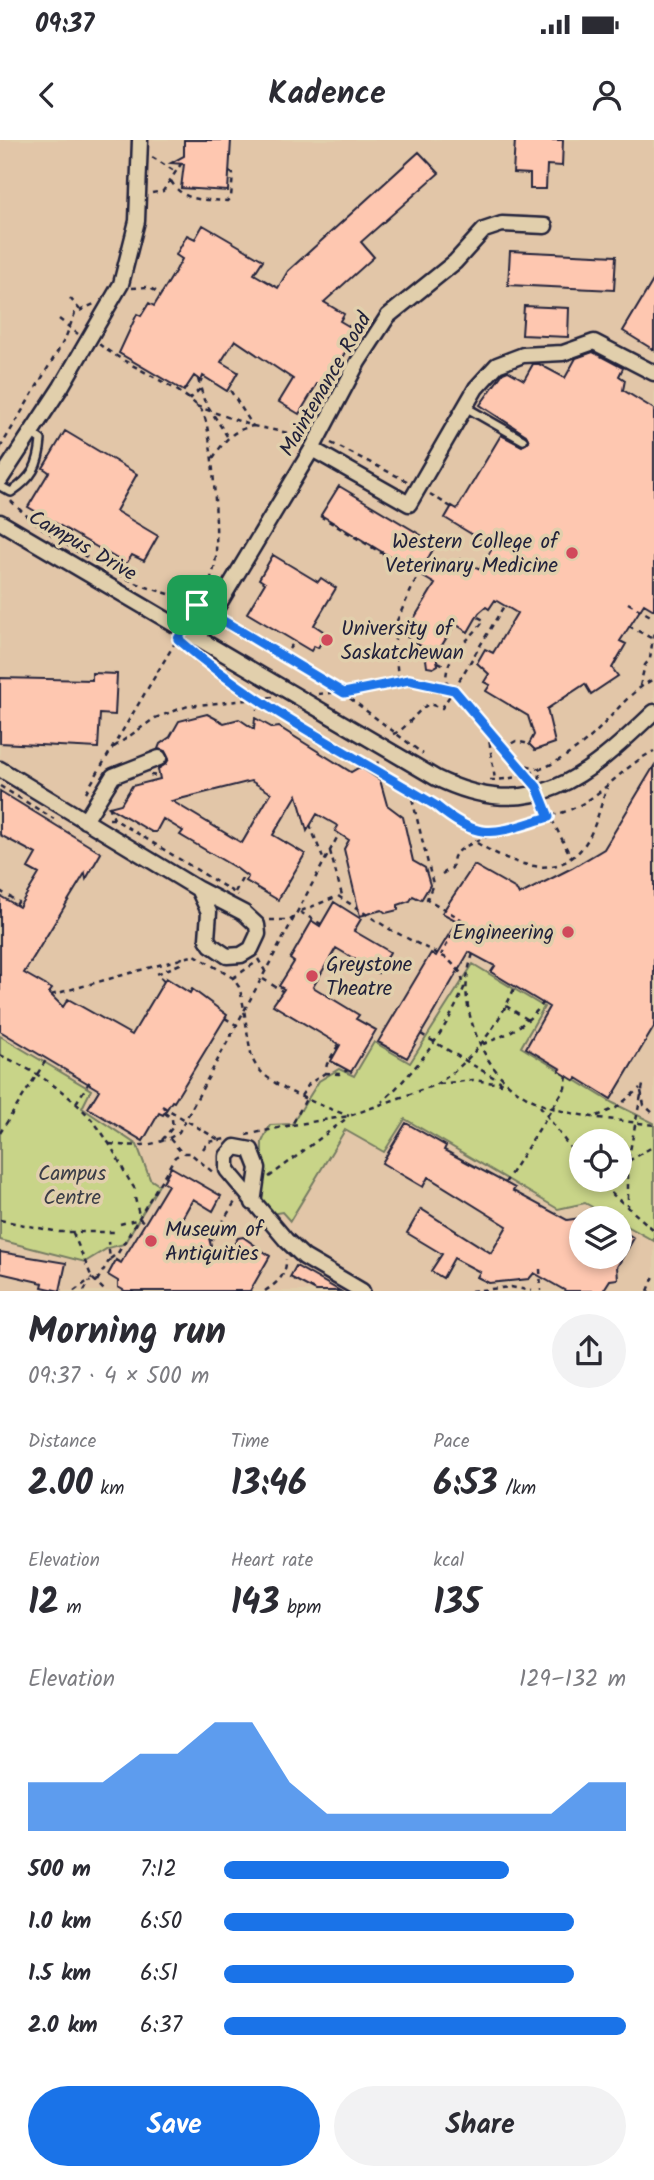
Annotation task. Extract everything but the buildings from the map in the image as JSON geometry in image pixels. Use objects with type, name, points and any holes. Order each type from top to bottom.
[{"type":"street","points":[[0,480],[116,295],[126,271],[137,220],[140,140]]},
{"type":"street","name":"Maintenance Road","points":[[199,637],[312,449],[358,362],[392,312],[455,262],[479,234],[493,225],[544,226]]},
{"type":"street","points":[[312,449],[409,504],[477,388],[497,365],[523,355],[551,355],[594,342],[654,373]]},
{"type":"street","name":"Campus Drive","points":[[0,522],[449,784],[499,797],[541,794],[562,786],[588,769],[654,712]]},
{"type":"street","points":[[85,821],[113,776],[159,758]]},
{"type":"street","points":[[0,769],[198,889],[231,898],[257,925],[258,934],[251,949],[241,955],[227,956],[211,945],[207,939],[210,919],[206,902],[198,889]]},
{"type":"street","points":[[210,919],[231,898]]},
{"type":"street","points":[[253,1203],[257,1163],[251,1150],[244,1147],[232,1149],[225,1160],[222,1173],[304,1256],[362,1291]]},
{"type":"lane","points":[[467,408],[523,440]]},
{"type":"lane","points":[[0,486],[11,492],[29,480],[40,455],[41,440],[30,432]]},
{"type":"path","points":[[151,156],[176,172]]},
{"type":"path","points":[[152,193],[163,191],[181,164]]},
{"type":"path","points":[[170,181],[178,192],[188,198],[227,201],[231,197],[233,174],[229,171]]},
{"type":"path","points":[[70,298],[80,310]]},
{"type":"path","points":[[101,345],[189,400],[203,413],[213,458],[215,562],[210,582],[184,628]]},
{"type":"path","points":[[198,379],[200,389],[227,436]]},
{"type":"path","points":[[189,400],[200,389]]},
{"type":"path","points":[[213,458],[227,436],[236,430],[253,426],[230,390]]},
{"type":"path","points":[[4,495],[33,523],[132,582],[197,605],[344,693],[393,734],[430,759]]},
{"type":"path","points":[[320,516],[418,575],[394,627],[397,681]]},
{"type":"path","points":[[628,603],[654,618]]},
{"type":"path","points":[[393,734],[400,731],[429,704],[442,708],[504,606]]},
{"type":"path","points":[[476,616],[484,620],[477,631],[453,652],[447,666],[446,681],[541,794],[572,868]]},
{"type":"path","points":[[629,626],[650,638]]},
{"type":"path","points":[[640,686],[645,665],[650,659],[650,638],[654,629]]},
{"type":"path","points":[[85,794],[178,639],[256,699],[410,789],[459,825],[494,834]]},
{"type":"path","points":[[284,657],[295,641]]},
{"type":"path","points":[[438,662],[447,666]]},
{"type":"path","points":[[483,780],[527,776],[541,769],[586,740],[640,686],[654,679]]},
{"type":"path","points":[[112,748],[155,718],[188,706],[344,693],[397,681],[423,681],[454,690]]},
{"type":"path","points":[[256,699],[257,710]]},
{"type":"path","points":[[488,729],[495,780]]},
{"type":"path","points":[[503,748],[516,741],[530,744]]},
{"type":"path","points":[[442,874],[452,868],[454,856],[464,847],[494,834],[576,807],[607,788],[630,766],[654,751]]},
{"type":"path","points":[[516,763],[541,769]]},
{"type":"path","points":[[477,843],[497,855],[532,867],[550,868],[570,860],[592,830],[607,788]]},
{"type":"path","points":[[410,789],[433,884],[427,899],[461,919],[441,955]]},
{"type":"path","points":[[310,825],[324,862]]},
{"type":"path","points":[[110,1144],[159,1143],[179,1132],[244,1017],[339,834]]},
{"type":"path","points":[[329,849],[343,899]]},
{"type":"path","points":[[231,898],[244,875]]},
{"type":"path","points":[[0,891],[18,902],[15,907]]},
{"type":"path","points":[[270,920],[290,920],[300,912],[333,897],[343,899],[391,930],[456,965],[480,1045],[505,1084]]},
{"type":"path","points":[[300,912],[321,924]]},
{"type":"path","points":[[383,1102],[420,1064],[435,1042],[464,988],[473,954]]},
{"type":"path","points":[[51,995],[195,955],[233,978],[242,997],[256,1067],[300,1096],[349,1116]]},
{"type":"path","points":[[164,981],[156,976],[157,974],[180,964],[182,957]]},
{"type":"path","points":[[258,959],[266,973]]},
{"type":"path","points":[[263,979],[282,992]]},
{"type":"path","points":[[435,1085],[480,1045],[514,989]]},
{"type":"path","points":[[480,1045],[512,1031],[538,1012],[546,998]]},
{"type":"path","points":[[506,1006],[528,1019]]},
{"type":"path","points":[[225,1018],[238,1026]]},
{"type":"path","points":[[421,1034],[539,1105],[594,1117],[654,1125]]},
{"type":"path","points":[[325,1073],[327,1064],[339,1044]]},
{"type":"path","points":[[0,1055],[37,1074],[76,1103],[110,1144],[122,1171],[138,1193]]},
{"type":"path","points":[[0,1133],[48,1057]]},
{"type":"path","points":[[300,1096],[309,1084],[325,1073],[339,1074],[348,1070]]},
{"type":"path","points":[[505,1183],[565,1088],[567,1075]]},
{"type":"path","points":[[76,1103],[92,1078]]},
{"type":"path","points":[[203,1149],[208,1142],[349,1116],[435,1085],[473,1080],[505,1084]]},
{"type":"path","points":[[594,1117],[616,1108],[642,1086]]},
{"type":"path","points":[[642,1086],[644,1105],[654,1114]]},
{"type":"path","points":[[632,1135],[642,1086]]},
{"type":"path","points":[[292,1125],[306,1099]]},
{"type":"path","points":[[539,1105],[569,1148]]},
{"type":"path","points":[[162,1106],[188,1118],[220,1140]]},
{"type":"path","points":[[159,1143],[173,1127],[172,1119],[165,1113]]},
{"type":"path","points":[[256,1185],[349,1116]]},
{"type":"path","points":[[170,1139],[182,1153]]},
{"type":"path","points":[[632,1158],[654,1146]]},
{"type":"path","points":[[97,1281],[110,1259],[118,1253],[175,1157],[190,1153],[222,1173]]},
{"type":"path","points":[[610,1192],[625,1206]]},
{"type":"path","points":[[135,1198],[139,1218],[145,1223]]},
{"type":"path","points":[[211,1241],[236,1200]]},
{"type":"path","points":[[632,1212],[654,1230]]},
{"type":"path","points":[[120,1224],[139,1218]]},
{"type":"path","points":[[0,1220],[42,1230],[114,1233]]},
{"type":"path","points":[[73,1233],[92,1278],[104,1291]]},
{"type":"path","points":[[108,1242],[110,1259]]},
{"type":"path","points":[[265,1291],[278,1283],[287,1267],[282,1252]]},
{"type":"path","points":[[540,1269],[541,1291]]},
{"type":"path","points":[[648,1291],[654,1276]]},
{"type":"path","points":[[74,1291],[92,1278]]},
{"type":"path","points":[[84,1291],[92,1278]]},
{"type":"path","points":[[471,1291],[511,1286],[533,1291]]},
{"type":"shaded area","name":"University of Saskatchewan","points":[[0,140],[654,140],[654,1291],[0,1291]]},
{"type":"green space","points":[[473,964],[544,1007],[521,1047],[613,1103],[654,1123],[654,1241],[632,1229],[632,1206],[590,1206],[585,1203],[558,1209],[405,1119],[384,1152],[345,1130],[290,1221],[282,1212],[271,1214],[261,1202],[262,1142],[270,1125],[292,1124],[319,1081],[339,1069],[354,1076],[374,1042],[410,1063]]},
{"type":"green space","name":"Campus Centre","points":[[0,1036],[91,1090],[82,1108],[137,1145],[150,1179],[159,1185],[124,1244],[108,1248],[85,1262],[0,1240]]},
{"type":"place","name":"Western College of Veterinary Medicine","points":[[572,553]]},
{"type":"place","name":"University of Saskatchewan","points":[[327,640]]},
{"type":"place","name":"Engineering","points":[[568,932]]},
{"type":"place","name":"Greystone Theatre","points":[[312,976]]},
{"type":"place","name":"Museum of Antiquities","points":[[151,1241]]},
{"type":"route","points":[[197,605],[344,693],[386,682],[409,680],[438,684],[454,690],[537,787],[549,817],[494,834],[459,825],[435,805],[378,769],[256,699],[190,650],[178,639],[197,605]]}]
